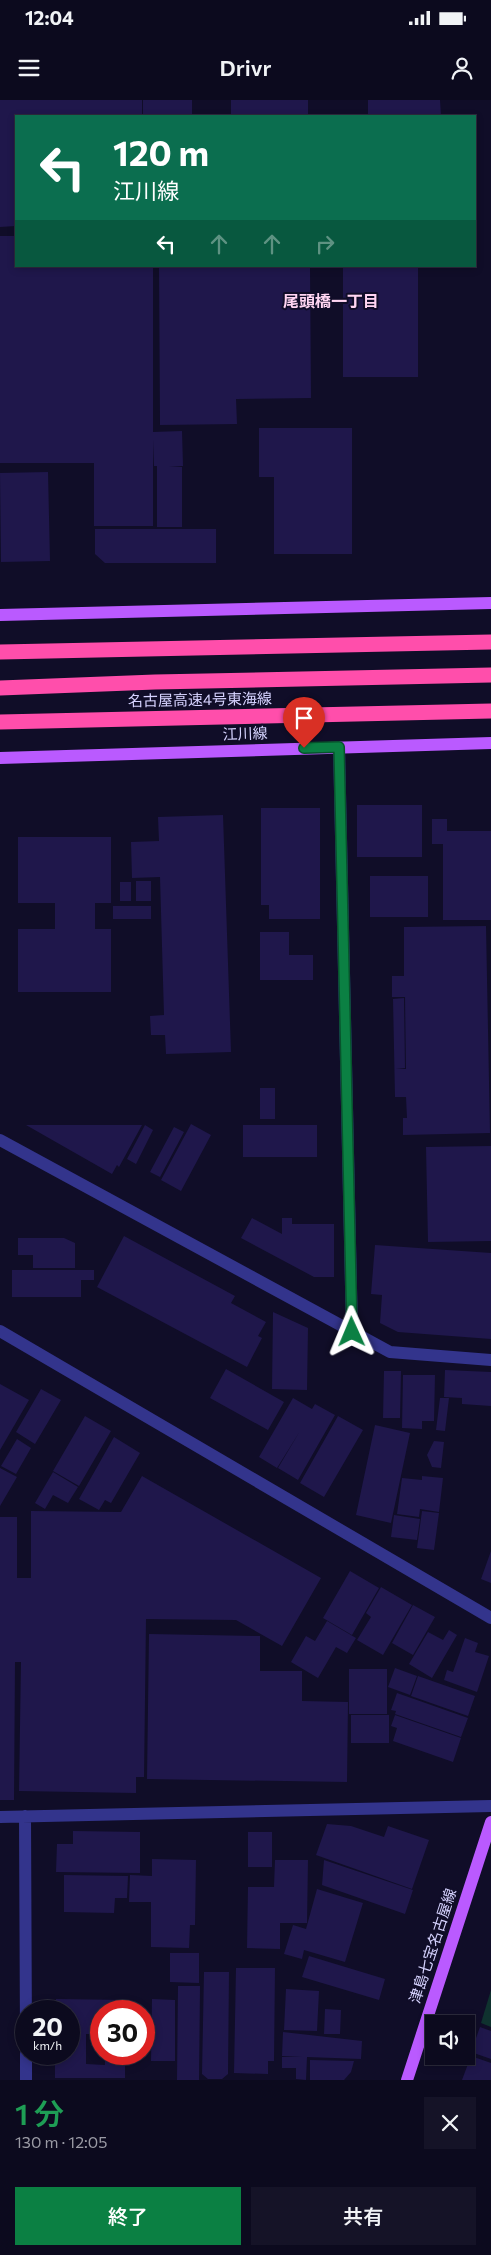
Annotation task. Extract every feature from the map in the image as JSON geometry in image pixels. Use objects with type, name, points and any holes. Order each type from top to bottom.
[{"type":"highway","points":[[0,652],[491,642]]},
{"type":"highway","points":[[0,688],[491,675]]},
{"type":"highway","name":"名古屋高速4号東海線","points":[[0,722],[491,711]]},
{"type":"main road","points":[[0,615],[491,603]]},
{"type":"main road","name":"江川線","points":[[0,758],[491,743]]},
{"type":"main road","name":"津島七宝名古屋線","points":[[407,2080],[491,1822]]},
{"type":"street","points":[[339,747],[352,1332]]},
{"type":"street","points":[[0,1140],[390,1352],[491,1360]]},
{"type":"street","points":[[0,1331],[491,1618]]},
{"type":"street","points":[[0,1817],[491,1806]]},
{"type":"street","points":[[25,1816],[26,2000]]},
{"type":"street","points":[[26,2065],[26,2080]]},
{"type":"green space","points":[[491,1990],[491,2027],[481,2023]]},
{"type":"building","points":[[0,100],[142,100],[142,115],[15,115],[15,226],[0,227]]},
{"type":"building","points":[[143,100],[192,100],[192,115],[143,115]]},
{"type":"building","points":[[231,100],[308,100],[308,115],[231,115]]},
{"type":"building","points":[[368,100],[440,100],[441,115],[368,115]]},
{"type":"building","points":[[0,236],[15,236],[15,267],[153,267],[153,432],[182,431],[183,466],[169,466],[182,467],[182,527],[157,527],[157,466],[154,466],[153,440],[153,526],[94,526],[94,463],[0,463]]},
{"type":"building","points":[[159,267],[310,267],[311,398],[236,399],[237,424],[160,425]]},
{"type":"building","points":[[343,267],[418,267],[418,377],[343,377]]},
{"type":"building","points":[[259,428],[352,428],[352,554],[274,554],[274,477],[259,477]]},
{"type":"building","points":[[48,472],[50,561],[1,562],[0,473]]},
{"type":"building","points":[[95,529],[216,529],[216,563],[105,563],[95,554]]},
{"type":"building","points":[[357,805],[422,805],[422,857],[357,857]]},
{"type":"building","points":[[261,808],[320,808],[320,919],[269,919],[269,905],[261,905]]},
{"type":"building","points":[[223,815],[231,1052],[166,1054],[165,1035],[151,1035],[150,1016],[164,1015],[160,877],[132,878],[131,842],[159,841],[158,817]]},
{"type":"building","points":[[432,819],[447,819],[447,831],[491,831],[491,920],[443,920],[443,844],[432,844]]},
{"type":"building","points":[[18,837],[111,837],[111,903],[95,903],[95,929],[111,929],[111,992],[18,992],[18,929],[55,929],[55,903],[18,903]]},
{"type":"building","points":[[370,876],[428,876],[428,917],[370,917]]},
{"type":"building","points":[[136,881],[151,881],[151,901],[136,901]]},
{"type":"building","points":[[120,882],[131,882],[131,901],[120,901]]},
{"type":"building","points":[[113,906],[151,906],[151,919],[113,919]]},
{"type":"building","points":[[486,926],[490,1133],[403,1135],[403,1118],[407,1118],[406,1097],[395,1097],[393,999],[404,998],[405,1068],[396,1069],[406,1069],[405,997],[392,997],[392,976],[404,976],[404,927]]},
{"type":"building","points":[[260,932],[289,932],[289,955],[313,955],[313,980],[260,980]]},
{"type":"building","points":[[260,1088],[275,1088],[275,1119],[260,1119]]},
{"type":"building","points":[[191,1124],[211,1135],[181,1191],[161,1180]]},
{"type":"building","points":[[26,1125],[142,1125],[119,1167],[117,1165],[112,1174]]},
{"type":"building","points":[[145,1125],[153,1130],[136,1164],[127,1159]]},
{"type":"building","points":[[243,1125],[317,1125],[317,1157],[243,1157]]},
{"type":"building","points":[[174,1127],[184,1132],[160,1177],[150,1172]]},
{"type":"building","points":[[491,1146],[491,1241],[428,1242],[426,1147]]},
{"type":"building","points":[[252,1218],[282,1234],[282,1218],[292,1218],[292,1224],[334,1224],[334,1277],[314,1277],[241,1238]]},
{"type":"building","points":[[124,1236],[235,1296],[231,1303],[266,1322],[258,1336],[262,1338],[247,1367],[97,1287]]},
{"type":"building","points":[[18,1238],[64,1238],[75,1243],[75,1268],[33,1268],[33,1255],[18,1255]]},
{"type":"building","points":[[375,1245],[491,1253],[491,1339],[398,1332],[380,1323],[382,1295],[371,1294]]},
{"type":"building","points":[[12,1270],[94,1270],[94,1280],[81,1280],[81,1297],[12,1297]]},
{"type":"building","points":[[273,1312],[308,1328],[307,1390],[272,1389]]},
{"type":"building","points":[[226,1369],[284,1402],[268,1430],[210,1398]]},
{"type":"building","points":[[445,1370],[491,1372],[491,1406],[462,1404],[462,1398],[444,1397]]},
{"type":"building","points":[[384,1371],[401,1371],[400,1418],[383,1418]]},
{"type":"building","points":[[403,1375],[435,1375],[434,1421],[422,1421],[422,1429],[402,1428]]},
{"type":"building","points":[[0,1384],[29,1400],[0,1450]]},
{"type":"building","points":[[41,1389],[61,1400],[35,1444],[16,1432]]},
{"type":"building","points":[[293,1398],[312,1409],[315,1404],[335,1415],[298,1480],[278,1468],[300,1431],[277,1468],[259,1457]]},
{"type":"building","points":[[440,1398],[449,1398],[445,1431],[436,1430]]},
{"type":"building","points":[[85,1416],[111,1431],[79,1486],[53,1471]]},
{"type":"building","points":[[338,1416],[363,1430],[324,1497],[300,1483]]},
{"type":"building","points":[[375,1425],[410,1433],[391,1523],[356,1515]]},
{"type":"building","points":[[114,1437],[140,1453],[111,1503],[105,1500],[99,1510],[79,1499]]},
{"type":"building","points":[[17,1439],[31,1448],[16,1474],[1,1466]]},
{"type":"building","points":[[434,1441],[444,1442],[441,1468],[432,1467],[427,1455]]},
{"type":"building","points":[[0,1468],[17,1477],[0,1506]]},
{"type":"building","points":[[53,1472],[78,1487],[68,1503],[53,1495],[45,1509],[35,1503]]},
{"type":"building","points":[[142,1476],[321,1578],[282,1646],[236,1620],[146,1619],[144,1777],[136,1777],[136,1793],[19,1791],[21,1662],[15,1662],[14,1800],[0,1800],[0,1517],[17,1517],[17,1578],[31,1578],[31,1511],[121,1512]]},
{"type":"building","points":[[422,1476],[443,1478],[439,1512],[420,1509],[419,1517],[397,1514],[402,1478],[422,1480]]},
{"type":"building","points":[[422,1511],[439,1513],[434,1550],[417,1548]]},
{"type":"building","points":[[394,1515],[420,1519],[417,1540],[391,1537]]},
{"type":"building","points":[[491,1551],[491,1583],[481,1579]]},
{"type":"building","points":[[350,1571],[379,1588],[352,1635],[323,1618]]},
{"type":"building","points":[[381,1587],[412,1605],[383,1655],[357,1640],[371,1617],[366,1613]]},
{"type":"building","points":[[413,1605],[435,1617],[413,1655],[392,1643]]},
{"type":"building","points":[[327,1621],[356,1638],[347,1653],[336,1647],[318,1678],[291,1662],[306,1636],[315,1641]]},
{"type":"building","points":[[449,1630],[457,1635],[432,1678],[409,1664],[428,1632],[443,1640]]},
{"type":"building","points":[[149,1634],[260,1636],[260,1671],[302,1671],[302,1701],[348,1702],[347,1782],[147,1779]]},
{"type":"building","points":[[465,1638],[478,1643],[475,1652],[489,1656],[477,1692],[444,1680],[447,1670],[453,1672]]},
{"type":"building","points":[[395,1668],[417,1676],[410,1695],[388,1687]]},
{"type":"building","points":[[349,1669],[387,1669],[387,1714],[349,1714]]},
{"type":"building","points":[[418,1676],[475,1696],[468,1716],[411,1696]]},
{"type":"building","points":[[397,1693],[468,1718],[461,1737],[395,1714],[396,1711],[391,1710]]},
{"type":"building","points":[[351,1715],[389,1715],[389,1743],[351,1743]]},
{"type":"building","points":[[395,1715],[461,1738],[453,1762],[393,1741],[397,1728],[391,1726]]},
{"type":"building","points":[[327,1824],[351,1826],[384,1837],[388,1826],[429,1840],[412,1889],[316,1855]]},
{"type":"building","points":[[73,1831],[140,1832],[140,1873],[56,1872],[57,1844],[73,1844]]},
{"type":"building","points":[[248,1832],[272,1832],[272,1867],[248,1867]]},
{"type":"building","points":[[152,1859],[196,1860],[195,1925],[190,1925],[189,1948],[151,1947],[151,1902],[129,1902],[130,1875],[152,1876]]},
{"type":"building","points":[[275,1860],[308,1860],[307,1923],[280,1923],[280,1949],[247,1948],[248,1887],[274,1887]]},
{"type":"building","points":[[324,1860],[413,1890],[405,1914],[322,1885]]},
{"type":"building","points":[[64,1875],[128,1876],[127,1898],[115,1898],[114,1913],[64,1912]]},
{"type":"building","points":[[317,1889],[363,1903],[345,1962],[304,1950],[302,1959],[284,1954],[293,1925],[306,1929]]},
{"type":"building","points":[[170,1953],[199,1953],[199,1983],[170,1982]]},
{"type":"building","points":[[309,1956],[385,1979],[379,2000],[302,1977]]},
{"type":"building","points":[[236,1968],[275,1968],[274,2061],[268,2061],[268,2074],[234,2073]]},
{"type":"building","points":[[204,1972],[229,1972],[228,2074],[222,2079],[208,2079],[202,2074]]},
{"type":"building","points":[[178,1986],[200,1986],[199,2080],[177,2080]]},
{"type":"building","points":[[286,1989],[319,1991],[317,2031],[284,2030]]},
{"type":"building","points":[[56,1999],[126,2000],[90,2000],[90,2034],[86,2034],[86,2064],[125,2065],[125,2078],[55,2078],[55,2065],[80,2065],[80,2000]]},
{"type":"building","points":[[152,1999],[175,2000],[175,2061],[155,2061],[155,2000]]},
{"type":"building","points":[[325,2009],[341,2010],[340,2034],[324,2034]]},
{"type":"building","points":[[480,2027],[491,2031],[491,2059],[475,2053],[475,2041]]},
{"type":"building","points":[[283,2032],[362,2041],[361,2059],[307,2057],[306,2080],[296,2079],[296,2068],[282,2068],[282,2057],[302,2057],[282,2056]]},
{"type":"building","points":[[475,2057],[491,2063],[491,2080],[462,2080],[468,2065],[475,2065]]},
{"type":"building","points":[[310,2060],[354,2061],[351,2072],[344,2080],[310,2080]]},
{"type":"district","name":"尾頭橋一丁目","points":[[331,301]]},
{"type":"route","points":[[304,748],[339,747],[352,1332]]}]
